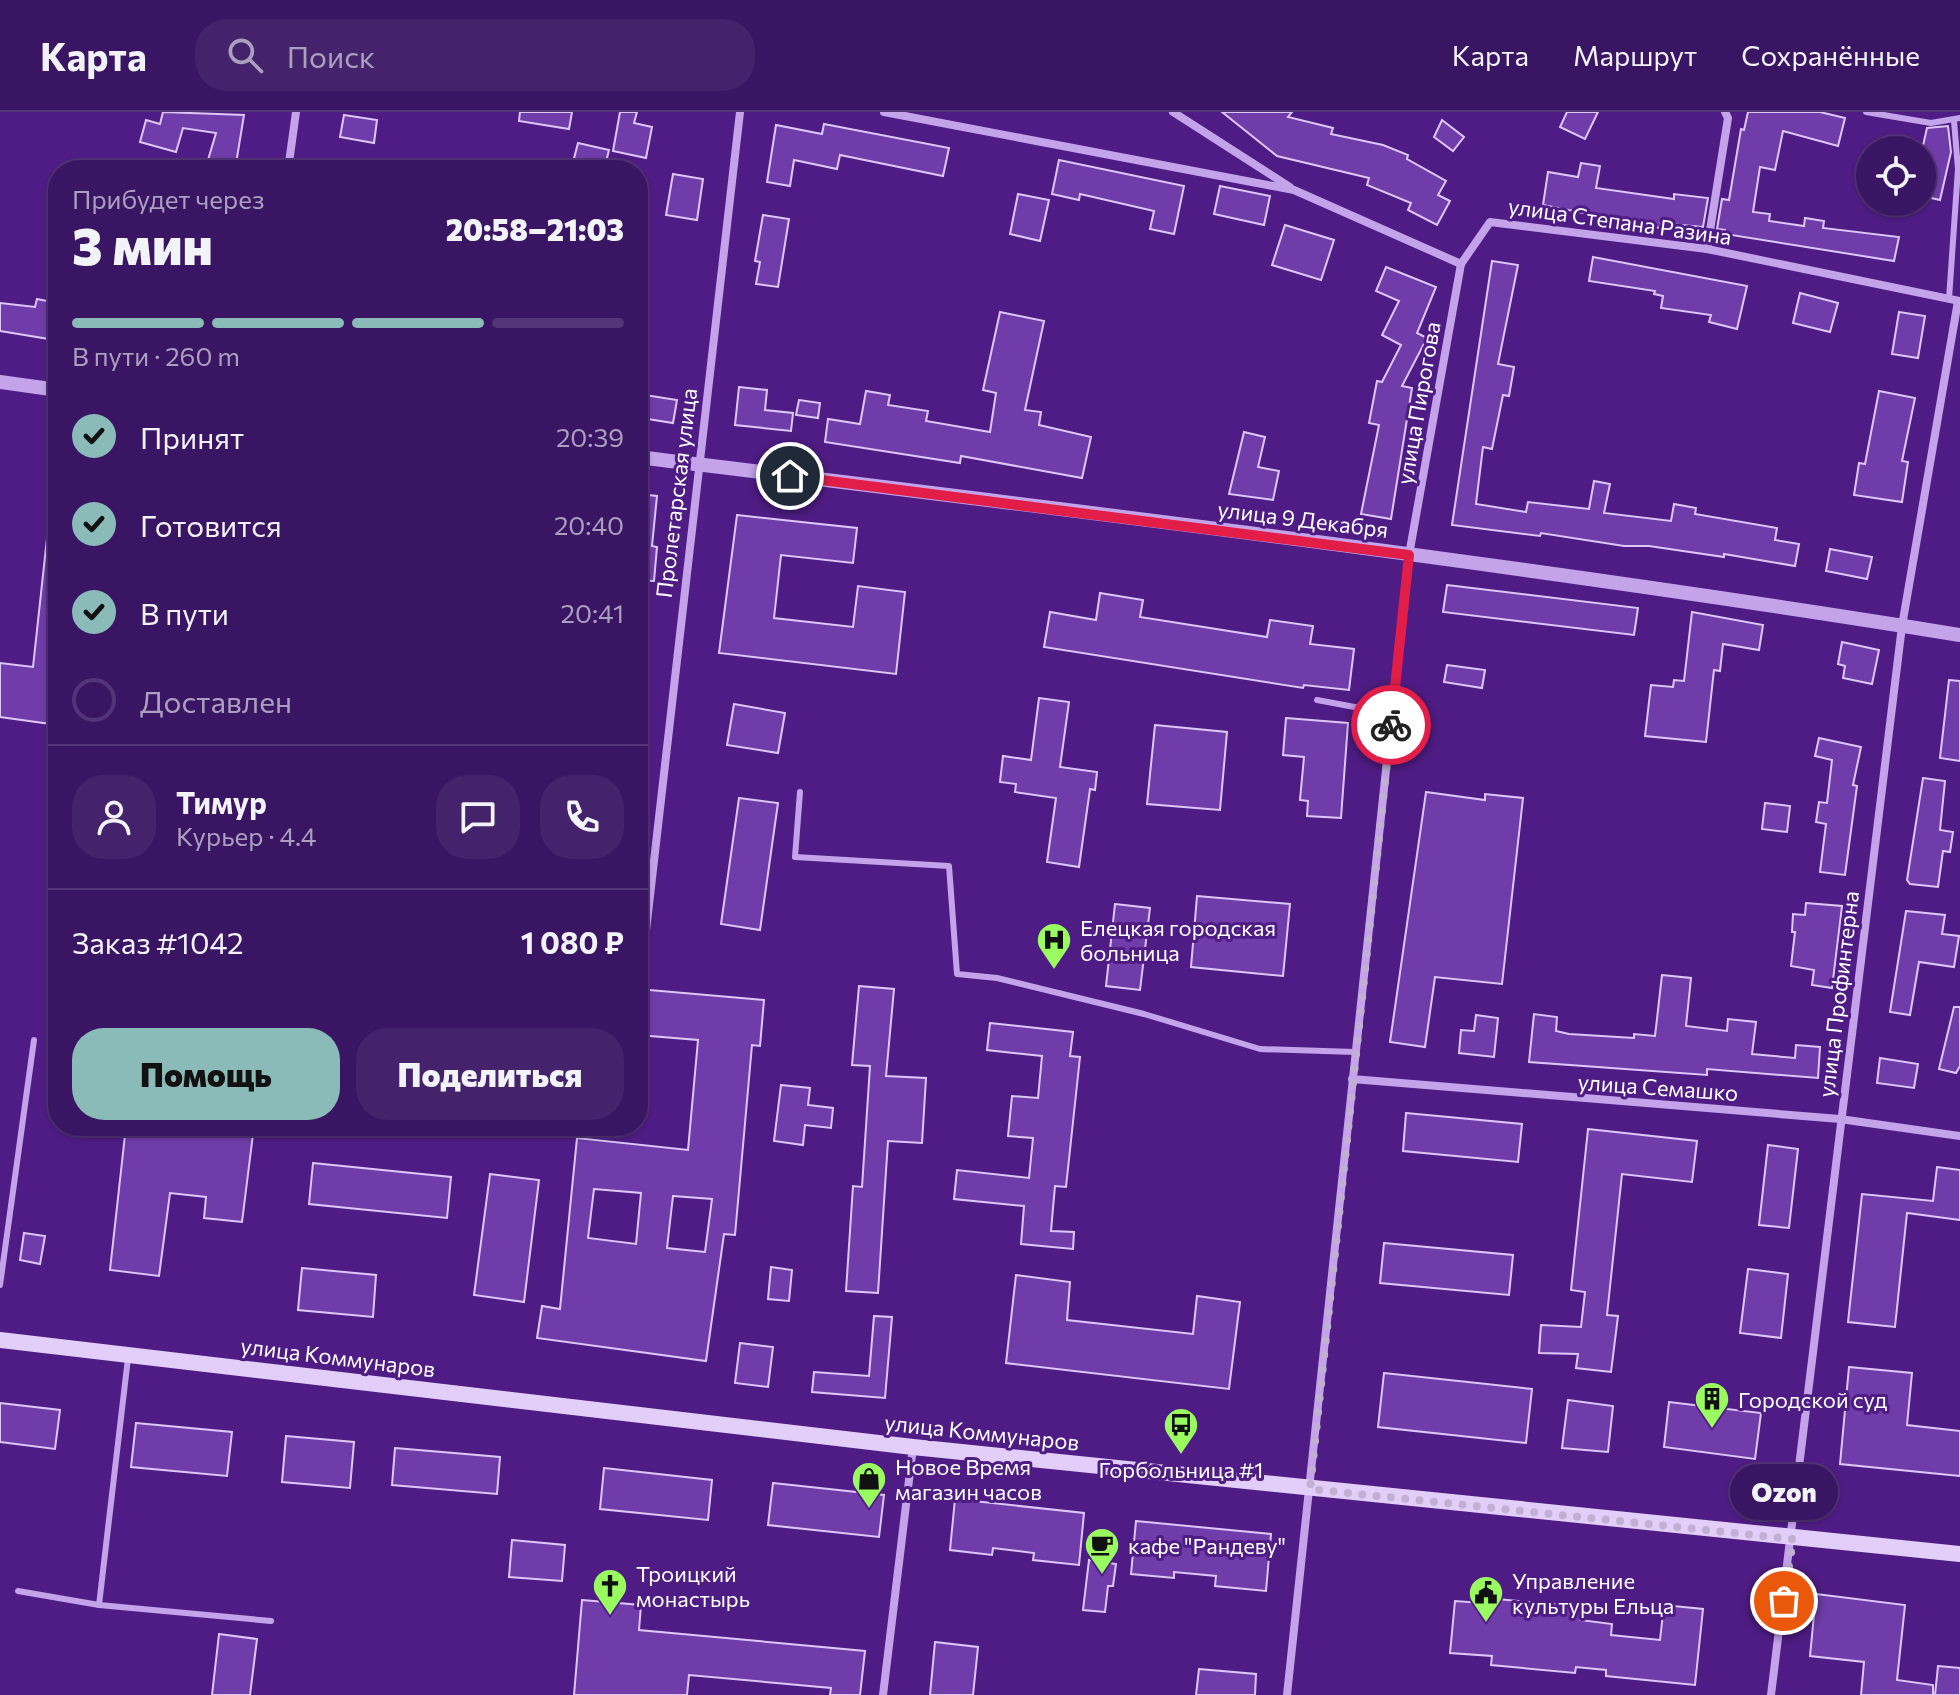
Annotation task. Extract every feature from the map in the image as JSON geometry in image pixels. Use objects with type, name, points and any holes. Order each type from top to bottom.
[{"type":"main road","name":"улица Коммунаров","points":[[0,1340],[913,1447],[1960,1554]]},
{"type":"street","points":[[289,160],[296,112]]},
{"type":"street","name":"Пролетарская улица","points":[[648,910],[697,464],[740,112]]},
{"type":"street","points":[[884,112],[1294,190]]},
{"type":"street","points":[[1173,112],[1294,190],[1461,264]]},
{"type":"street","points":[[1707,249],[1728,114]]},
{"type":"street","name":"улица Степана Разина","points":[[1461,264],[1490,222],[1707,249],[1956,300]]},
{"type":"street","name":"улица Пирогова","points":[[1287,1695],[1409,555],[1461,264]]},
{"type":"street","name":"улица Профинтерна","points":[[1771,1695],[1793,1539],[1840,1119],[1902,626],[1956,300]]},
{"type":"street","points":[[0,382],[48,389]]},
{"type":"street","name":"улица 9 Декабря","points":[[648,458],[1738,599],[1960,635]]},
{"type":"street","name":"улица Семашко","points":[[1352,1079],[1840,1119],[1960,1136]]},
{"type":"street","points":[[883,1695],[913,1447]]},
{"type":"lane","points":[[1866,112],[1931,123],[1957,120],[1956,300]]},
{"type":"lane","points":[[1317,700],[1392,714]]},
{"type":"lane","points":[[800,792],[795,857],[949,866],[957,974],[997,978],[1144,1014],[1260,1049],[1355,1052]]},
{"type":"lane","points":[[0,1285],[34,1040]]},
{"type":"lane","points":[[99,1605],[128,1355]]},
{"type":"lane","points":[[18,1591],[99,1605],[271,1621]]},
{"type":"building","points":[[163,112],[244,115],[237,160],[208,160],[216,133],[183,128],[176,152],[140,142],[146,120],[160,124]]},
{"type":"building","points":[[520,112],[572,112],[569,129],[519,121]]},
{"type":"building","points":[[620,112],[637,112],[634,123],[652,127],[646,158],[613,151]]},
{"type":"building","points":[[1222,112],[1292,112],[1288,117],[1333,128],[1331,134],[1383,145],[1408,155],[1407,159],[1446,181],[1438,195],[1450,201],[1437,225],[1408,210],[1411,203],[1367,185],[1369,178],[1277,156]]},
{"type":"building","points":[[1567,112],[1598,112],[1585,139],[1560,127]]},
{"type":"building","points":[[1748,112],[1820,112],[1845,118],[1838,146],[1783,131],[1775,170],[1760,167],[1753,212],[1770,214],[1769,221],[1804,226],[1805,218],[1824,221],[1823,228],[1899,237],[1894,261],[1725,234],[1725,230],[1717,229],[1722,199],[1729,200],[1741,129],[1744,130]]},
{"type":"building","points":[[344,115],[377,120],[374,143],[340,137]]},
{"type":"building","points":[[1442,120],[1464,137],[1453,151],[1434,137]]},
{"type":"building","points":[[824,124],[949,148],[943,176],[840,155],[837,169],[794,160],[790,186],[767,182],[776,125],[822,134]]},
{"type":"building","points":[[1948,126],[1951,152],[1940,200],[1936,199],[1936,136],[1925,136],[1927,128]]},
{"type":"building","points":[[578,143],[609,150],[606,160],[574,160]]},
{"type":"building","points":[[1059,160],[1184,186],[1174,234],[1150,229],[1154,211],[1080,194],[1079,200],[1052,194]]},
{"type":"building","points":[[1581,163],[1600,166],[1596,188],[1674,199],[1674,194],[1708,198],[1703,227],[1660,223],[1660,228],[1543,205],[1548,172],[1578,177]]},
{"type":"building","points":[[673,174],[703,179],[697,220],[666,215]]},
{"type":"building","points":[[1220,186],[1270,196],[1264,225],[1214,214]]},
{"type":"building","points":[[1018,194],[1049,200],[1040,241],[1010,234]]},
{"type":"building","points":[[763,215],[789,219],[778,287],[756,284],[760,262],[755,261]]},
{"type":"building","points":[[1285,225],[1334,240],[1321,280],[1272,265]]},
{"type":"building","points":[[1593,257],[1747,286],[1737,329],[1709,322],[1711,315],[1661,308],[1663,296],[1654,294],[1655,291],[1589,281]]},
{"type":"building","points":[[1492,261],[1518,265],[1498,364],[1514,367],[1509,396],[1503,395],[1492,449],[1483,447],[1476,504],[1526,512],[1528,502],[1589,509],[1594,481],[1610,484],[1604,513],[1671,521],[1674,504],[1696,508],[1695,514],[1777,528],[1775,540],[1799,544],[1795,566],[1724,554],[1724,557],[1541,533],[1540,536],[1452,525]]},
{"type":"building","points":[[1386,267],[1436,287],[1417,333],[1427,338],[1402,386],[1412,388],[1391,519],[1361,514],[1379,425],[1369,423],[1377,381],[1382,382],[1401,345],[1382,335],[1399,301],[1376,291]]},
{"type":"building","points":[[1800,293],[1838,303],[1830,332],[1793,323]]},
{"type":"building","points":[[37,299],[48,301],[48,339],[0,331],[0,303],[35,307]]},
{"type":"building","points":[[1000,312],[1044,321],[1025,410],[1041,412],[1039,425],[1091,437],[1082,478],[961,456],[960,463],[825,442],[828,419],[860,424],[866,391],[890,395],[888,405],[928,411],[926,421],[990,432],[996,393],[983,390]]},
{"type":"building","points":[[1899,312],[1925,316],[1918,358],[1892,354]]},
{"type":"building","points":[[739,387],[767,390],[765,410],[793,413],[791,431],[735,425]]},
{"type":"building","points":[[1879,391],[1915,398],[1902,461],[1908,462],[1902,502],[1854,495],[1859,463],[1865,464]]},
{"type":"building","points":[[648,395],[677,400],[673,423],[648,419]]},
{"type":"building","points":[[799,400],[820,403],[818,418],[796,415]]},
{"type":"building","points":[[1244,432],[1265,437],[1258,467],[1279,471],[1273,500],[1229,494]]},
{"type":"building","points":[[648,495],[657,496],[652,546],[657,547],[654,581],[648,581]]},
{"type":"building","points":[[737,515],[857,528],[853,563],[781,555],[774,618],[853,627],[858,586],[905,592],[896,674],[719,653]]},
{"type":"building","points":[[48,538],[48,724],[0,717],[0,663],[33,667]]},
{"type":"building","points":[[1830,549],[1872,557],[1867,579],[1826,571]]},
{"type":"building","points":[[1447,585],[1638,608],[1634,635],[1443,612]]},
{"type":"building","points":[[1100,593],[1143,600],[1140,617],[1267,637],[1270,620],[1313,626],[1310,644],[1354,649],[1349,690],[1304,685],[1303,688],[1044,647],[1050,612],[1096,620]]},
{"type":"building","points":[[1692,612],[1763,625],[1759,650],[1723,644],[1720,671],[1714,670],[1706,742],[1645,736],[1651,685],[1673,687],[1674,680],[1684,681]]},
{"type":"building","points":[[1842,642],[1879,650],[1872,684],[1843,678],[1845,666],[1838,664]]},
{"type":"building","points":[[1447,665],[1485,670],[1482,688],[1444,682]]},
{"type":"building","points":[[1949,680],[1960,681],[1960,761],[1940,758]]},
{"type":"building","points":[[1039,698],[1069,702],[1060,767],[1097,772],[1095,790],[1090,789],[1079,867],[1047,862],[1056,798],[1015,792],[1016,784],[1000,782],[1003,756],[1031,760]]},
{"type":"building","points":[[734,704],[785,713],[778,753],[727,745]]},
{"type":"building","points":[[1286,718],[1348,723],[1341,818],[1307,816],[1308,801],[1300,800],[1304,757],[1283,755]]},
{"type":"building","points":[[1155,725],[1227,732],[1220,810],[1147,804]]},
{"type":"building","points":[[1819,738],[1861,747],[1853,785],[1857,786],[1845,875],[1820,872],[1826,824],[1816,822],[1819,802],[1827,803],[1832,760],[1815,756]]},
{"type":"building","points":[[1923,778],[1945,781],[1940,830],[1953,832],[1950,852],[1943,851],[1938,887],[1910,884],[1907,880]]},
{"type":"building","points":[[1426,792],[1485,800],[1485,794],[1523,798],[1502,984],[1435,977],[1425,1047],[1390,1042]]},
{"type":"building","points":[[739,798],[778,803],[760,930],[721,924]]},
{"type":"building","points":[[1765,803],[1790,806],[1787,832],[1762,829]]},
{"type":"building","points":[[1197,896],[1290,904],[1283,976],[1191,967]]},
{"type":"building","points":[[1806,903],[1842,906],[1832,988],[1812,985],[1814,970],[1791,966],[1795,932],[1792,932],[1793,914],[1805,915]]},
{"type":"building","points":[[1115,904],[1150,908],[1140,990],[1106,986]]},
{"type":"building","points":[[1906,911],[1945,915],[1942,934],[1959,936],[1954,967],[1919,962],[1910,1015],[1890,1012]]},
{"type":"building","points":[[1662,975],[1691,978],[1686,1026],[1727,1031],[1728,1019],[1756,1022],[1752,1054],[1795,1058],[1796,1045],[1820,1047],[1818,1078],[1707,1069],[1707,1075],[1529,1062],[1534,1014],[1557,1017],[1556,1031],[1569,1034],[1634,1038],[1634,1034],[1655,1036]]},
{"type":"building","points":[[859,986],[894,989],[886,1076],[926,1078],[922,1143],[888,1141],[878,1293],[846,1291],[853,1186],[862,1187],[870,1066],[852,1065]]},
{"type":"building","points":[[648,990],[764,1000],[760,1046],[752,1045],[735,1235],[724,1234],[706,1361],[537,1338],[542,1306],[560,1309],[577,1138],[688,1150],[698,1040],[648,1036]],"holes":[[[594,1189],[641,1193],[636,1244],[588,1238]],[[673,1196],[712,1199],[705,1252],[667,1248]]]},
{"type":"building","points":[[1954,1007],[1960,1007],[1960,1066],[1956,1073],[1939,1069]]},
{"type":"building","points":[[1476,1015],[1498,1018],[1494,1057],[1459,1053],[1461,1030],[1474,1031]]},
{"type":"building","points":[[990,1023],[1073,1032],[1070,1056],[1080,1057],[1066,1187],[1055,1186],[1051,1231],[1074,1232],[1073,1249],[1021,1244],[1024,1206],[954,1199],[957,1170],[1029,1178],[1033,1138],[1008,1136],[1012,1096],[1038,1098],[1042,1056],[987,1050]]},
{"type":"building","points":[[1880,1058],[1918,1064],[1914,1088],[1877,1083]]},
{"type":"building","points":[[781,1085],[810,1088],[808,1105],[833,1108],[831,1128],[805,1125],[803,1145],[774,1141]]},
{"type":"building","points":[[1406,1113],[1522,1124],[1518,1162],[1403,1151]]},
{"type":"building","points":[[1588,1129],[1697,1141],[1692,1182],[1622,1174],[1607,1315],[1618,1316],[1611,1372],[1576,1368],[1578,1354],[1539,1353],[1541,1325],[1581,1327],[1585,1292],[1571,1290]]},
{"type":"building","points":[[125,1136],[253,1136],[242,1222],[204,1218],[206,1197],[170,1193],[159,1276],[110,1270]]},
{"type":"building","points":[[1768,1145],[1798,1149],[1789,1228],[1759,1225]]},
{"type":"building","points":[[313,1163],[451,1177],[447,1218],[309,1204]]},
{"type":"building","points":[[1937,1167],[1960,1170],[1960,1220],[1907,1213],[1895,1327],[1848,1322],[1862,1194],[1933,1201]]},
{"type":"building","points":[[490,1174],[539,1180],[524,1302],[474,1295]]},
{"type":"building","points":[[24,1233],[45,1236],[40,1264],[20,1260]]},
{"type":"building","points":[[1384,1243],[1513,1255],[1509,1295],[1380,1283]]},
{"type":"building","points":[[771,1267],[792,1270],[789,1301],[768,1299]]},
{"type":"building","points":[[302,1268],[376,1275],[373,1317],[298,1310]]},
{"type":"building","points":[[1748,1269],[1788,1274],[1781,1338],[1740,1333]]},
{"type":"building","points":[[1016,1275],[1070,1282],[1067,1320],[1193,1334],[1197,1296],[1240,1302],[1229,1389],[1006,1363]]},
{"type":"building","points":[[874,1316],[892,1317],[885,1398],[812,1392],[814,1372],[869,1376]]},
{"type":"building","points":[[740,1343],[773,1347],[768,1387],[735,1383]]},
{"type":"building","points":[[1849,1367],[1912,1373],[1907,1425],[1960,1431],[1960,1476],[1840,1464]]},
{"type":"building","points":[[1384,1373],[1532,1389],[1526,1443],[1378,1427]]},
{"type":"building","points":[[1568,1400],[1613,1406],[1608,1452],[1562,1448]]},
{"type":"building","name":"Городской суд","points":[[1669,1402],[1761,1413],[1755,1459],[1664,1447]]},
{"type":"building","points":[[0,1403],[60,1410],[55,1449],[0,1442]]},
{"type":"building","points":[[136,1423],[232,1432],[227,1476],[131,1467]]},
{"type":"building","points":[[286,1436],[354,1442],[350,1488],[282,1482]]},
{"type":"building","points":[[395,1448],[500,1457],[497,1494],[392,1485]]},
{"type":"building","points":[[604,1468],[712,1480],[708,1520],[600,1509]]},
{"type":"building","points":[[773,1483],[884,1495],[879,1537],[768,1525]]},
{"type":"building","points":[[955,1499],[1084,1513],[1079,1565],[1033,1560],[1034,1553],[993,1548],[992,1555],[950,1550]]},
{"type":"building","points":[[1136,1521],[1271,1534],[1266,1591],[1215,1586],[1216,1576],[1174,1572],[1174,1578],[1131,1574]]},
{"type":"building","points":[[512,1540],[565,1545],[562,1581],[509,1577]]},
{"type":"building","points":[[1089,1560],[1116,1564],[1113,1586],[1108,1586],[1105,1612],[1083,1610]]},
{"type":"building","points":[[1816,1594],[1905,1605],[1897,1680],[1933,1685],[1933,1695],[1861,1695],[1864,1662],[1810,1656]]},
{"type":"building","points":[[1497,1599],[1581,1607],[1580,1620],[1612,1624],[1611,1635],[1660,1640],[1664,1605],[1703,1609],[1695,1685],[1606,1676],[1606,1670],[1576,1667],[1575,1673],[1491,1665],[1492,1656],[1450,1653],[1455,1601],[1496,1604]]},
{"type":"building","points":[[582,1600],[641,1605],[639,1630],[865,1651],[860,1695],[830,1695],[831,1688],[689,1675],[687,1695],[574,1695]]},
{"type":"building","points":[[219,1634],[257,1639],[250,1695],[212,1695]]},
{"type":"building","points":[[935,1642],[978,1647],[973,1695],[930,1695]]},
{"type":"building","points":[[1938,1666],[1960,1668],[1960,1695],[1935,1695]]},
{"type":"building","points":[[1199,1669],[1256,1674],[1255,1695],[1196,1695]]},
{"type":"way so far","points":[[1391,725],[1310,1489],[1793,1539],[1784,1601]]},
{"type":"place","name":"Елецкая городская больница","points":[[1054,971]]},
{"type":"place","name":"Городской суд","points":[[1712,1430]]},
{"type":"place","name":"Горбольница #1","points":[[1181,1456]]},
{"type":"place","name":"Новое Время магазин часов","points":[[869,1510]]},
{"type":"place","name":"кафе \"Рандеву\"","points":[[1102,1576]]},
{"type":"place","name":"Ozon","points":[[1784,1601]]},
{"type":"place","name":"Троицкий монастырь","points":[[610,1617]]},
{"type":"place","name":"Управление культуры Ельца","points":[[1486,1624]]},
{"type":"route","points":[[790,476],[1409,555],[1391,725]]}]
